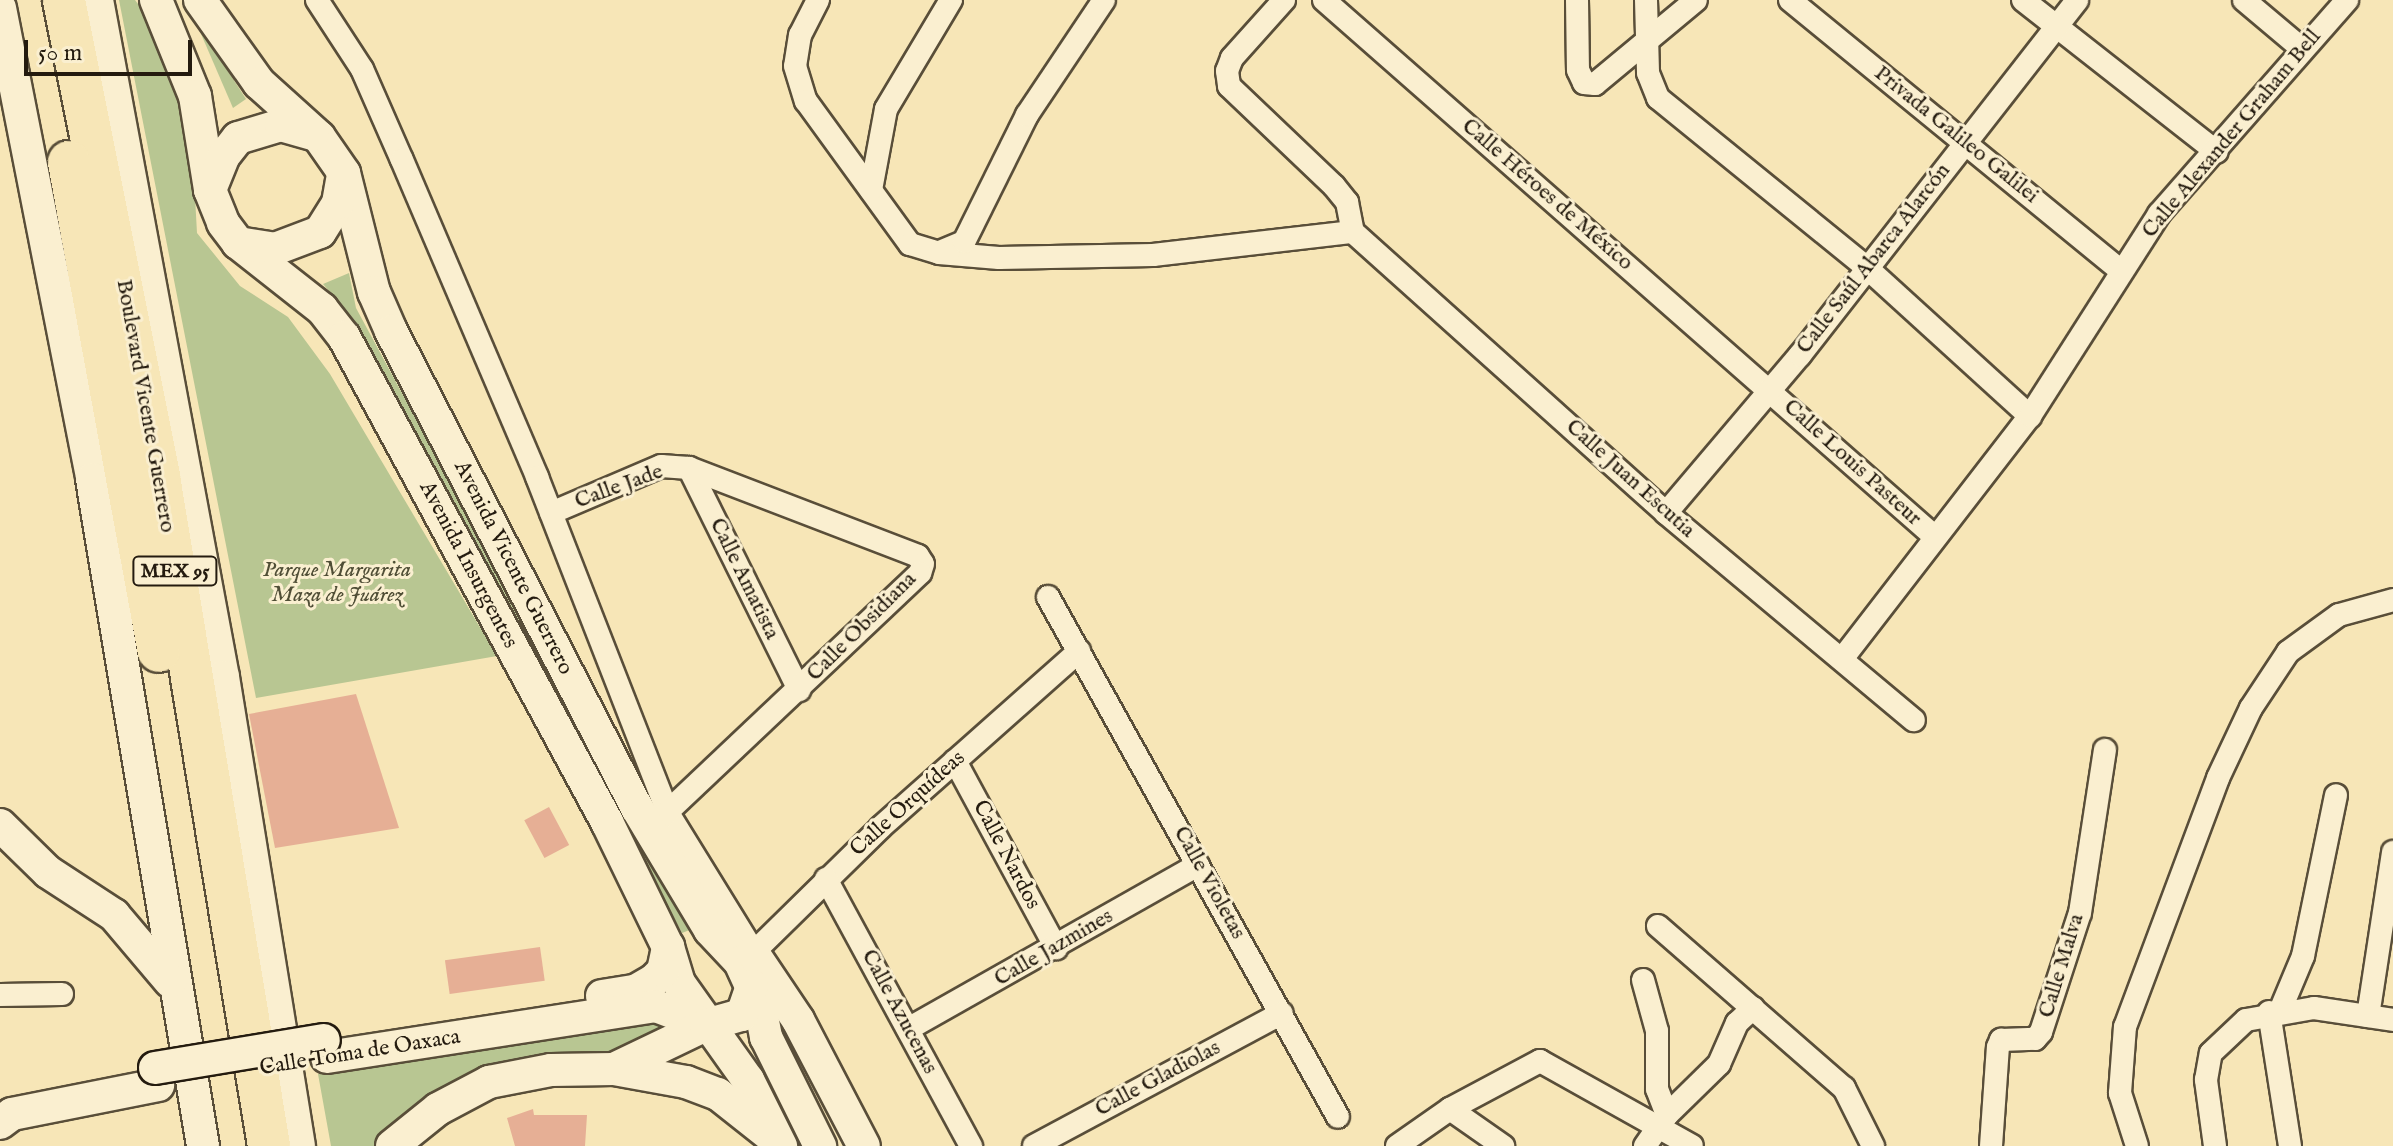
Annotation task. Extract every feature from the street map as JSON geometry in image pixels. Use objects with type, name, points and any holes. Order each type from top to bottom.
[{"type":"highway","name":"Boulevard Vicente Guerrero","points":[[35,0],[154,621],[239,1146]]},
{"type":"highway","name":"Boulevard Vicente Guerrero","points":[[64,0],[147,414],[269,1146]]},
{"type":"highway","points":[[147,414],[149,288]]},
{"type":"main road","name":"Boulevard Vicente Guerrero","points":[[97,0],[223,677],[299,1146]]},
{"type":"main road","name":"Avenida Insurgentes","points":[[156,0],[195,96],[210,190],[238,243],[322,309],[344,337],[607,822],[668,947],[679,983],[748,1080],[780,1144]]},
{"type":"main road","name":"Avenida Vicente Guerrero","points":[[200,0],[259,83],[319,137],[344,173],[374,292],[391,331],[658,821],[710,930],[749,967],[766,1037],[820,1146]]},
{"type":"main road","points":[[0,8],[92,479],[173,986],[203,1146]]},
{"type":"main road","points":[[210,190],[223,157],[238,138],[281,125],[319,137]]},
{"type":"main road","points":[[238,243],[275,249],[320,232],[338,203],[344,173]]},
{"type":"main road","points":[[0,825],[48,872],[114,915],[173,986]]},
{"type":"main road","points":[[114,915],[160,897]]},
{"type":"main road","name":"Calle Toma de Oaxaca","points":[[3,1110],[156,1076],[325,1049],[635,991],[663,971],[668,947]]},
{"type":"main road","points":[[614,1069],[706,1025],[742,1015],[749,967]]},
{"type":"main road","points":[[749,967],[798,1020],[864,1146]]},
{"type":"main road","name":"Calle Toma de Oaxaca","points":[[325,1049],[656,1006],[706,1025]]},
{"type":"main road","points":[[392,1146],[438,1109],[489,1082],[551,1070],[614,1069],[686,1082],[718,1094],[780,1144]]},
{"type":"main road","points":[[718,1094],[744,1146]]},
{"type":"street","points":[[317,0],[362,69],[551,513],[658,821]]},
{"type":"street","points":[[818,0],[800,35],[795,66],[806,101],[910,244],[939,253],[999,258],[1153,255],[1353,232],[1347,202],[1334,186],[1229,86],[1232,58],[1284,0]]},
{"type":"street","points":[[871,190],[886,109],[951,0]]},
{"type":"street","points":[[939,253],[964,242],[1027,115],[1104,0]]},
{"type":"street","name":"Calle Héroes de México","points":[[1324,0],[1770,390]]},
{"type":"street","points":[[1577,0],[1578,70],[1584,83],[1595,84],[1696,0]]},
{"type":"street","points":[[1646,0],[1648,73],[1658,98],[1866,267],[2030,416]]},
{"type":"street","name":"Privada Galileo Galilei","points":[[1790,0],[1967,141],[2121,271]]},
{"type":"street","points":[[2023,0],[2217,152]]},
{"type":"street","name":"Calle Saúl Abarca Alarcón","points":[[1666,513],[1770,390],[2077,0]]},
{"type":"street","points":[[2244,0],[2301,48]]},
{"type":"street","name":"Calle Alexander Graham Bell","points":[[1842,659],[1934,536],[1966,503],[2030,416],[2084,338],[2121,271],[2159,214],[2217,152],[2301,48],[2347,0]]},
{"type":"street","name":"Calle Juan Escutia","points":[[1353,232],[1666,513],[1914,720]]},
{"type":"street","name":"Calle Louis Pasteur","points":[[1770,390],[1934,536]]},
{"type":"street","name":"Calle Jade","points":[[551,513],[661,466],[689,468]]},
{"type":"street","name":"Calle Obsidiana","points":[[658,821],[920,573],[923,564],[918,556],[689,468]]},
{"type":"street","name":"Calle Amatista","points":[[689,468],[799,690]]},
{"type":"street","name":"Calle Violetas","points":[[1048,597],[1338,1117]]},
{"type":"street","points":[[2137,1146],[2120,1093],[2125,1027],[2218,778],[2251,708],[2288,652],[2339,615],[2393,600]]},
{"type":"street","name":"Calle Orquídeas","points":[[749,967],[826,879],[1079,651]]},
{"type":"street","name":"Calle Malva","points":[[1991,1146],[1998,1047],[2001,1040],[2035,1039],[2041,1032],[2080,913],[2105,750]]},
{"type":"street","name":"Calle Nardos","points":[[955,761],[1056,948]]},
{"type":"street","points":[[2290,1146],[2275,1012],[2308,936],[2336,795]]},
{"type":"street","points":[[2368,1016],[2393,852]]},
{"type":"street","name":"Calle Jazmines","points":[[908,1029],[1198,865]]},
{"type":"street","name":"Calle Azucenas","points":[[826,879],[971,1146]]},
{"type":"street","points":[[1658,926],[1844,1088],[1873,1146]]},
{"type":"street","points":[[1643,980],[1657,1031],[1657,1089],[1663,1121]]},
{"type":"street","points":[[0,995],[62,994]]},
{"type":"street","points":[[1645,1146],[1663,1121],[1719,1064],[1737,1023],[1753,1008]]},
{"type":"street","points":[[2215,1146],[2206,1080],[2211,1053],[2246,1020],[2275,1012],[2314,1008],[2393,1020]]},
{"type":"street","name":"Calle Gladiolas","points":[[1034,1146],[1282,1013]]},
{"type":"street","points":[[1397,1146],[1450,1109],[1540,1061],[1663,1121],[1692,1146]]},
{"type":"street","points":[[1450,1109],[1503,1146]]},
{"type":"green space","name":"Parque Margarita Maza de Juárez","points":[[119,0],[135,0],[154,25],[182,93],[192,142],[197,233],[240,286],[288,317],[330,374],[497,656],[256,698]]},
{"type":"green space","points":[[195,20],[246,99],[233,108]]},
{"type":"green space","points":[[349,273],[356,308],[692,929],[682,933],[346,311],[323,284]]},
{"type":"green space","points":[[652,1020],[669,1032],[659,1048],[542,1064],[391,1146],[331,1146],[318,1074]]},
{"type":"building","points":[[356,694],[399,828],[275,848],[249,714]]},
{"type":"building","points":[[549,807],[569,845],[544,858],[524,820]]},
{"type":"building","points":[[540,947],[545,981],[450,994],[445,960]]},
{"type":"building","points":[[533,1109],[534,1115],[587,1115],[585,1146],[515,1146],[507,1118]]}]
